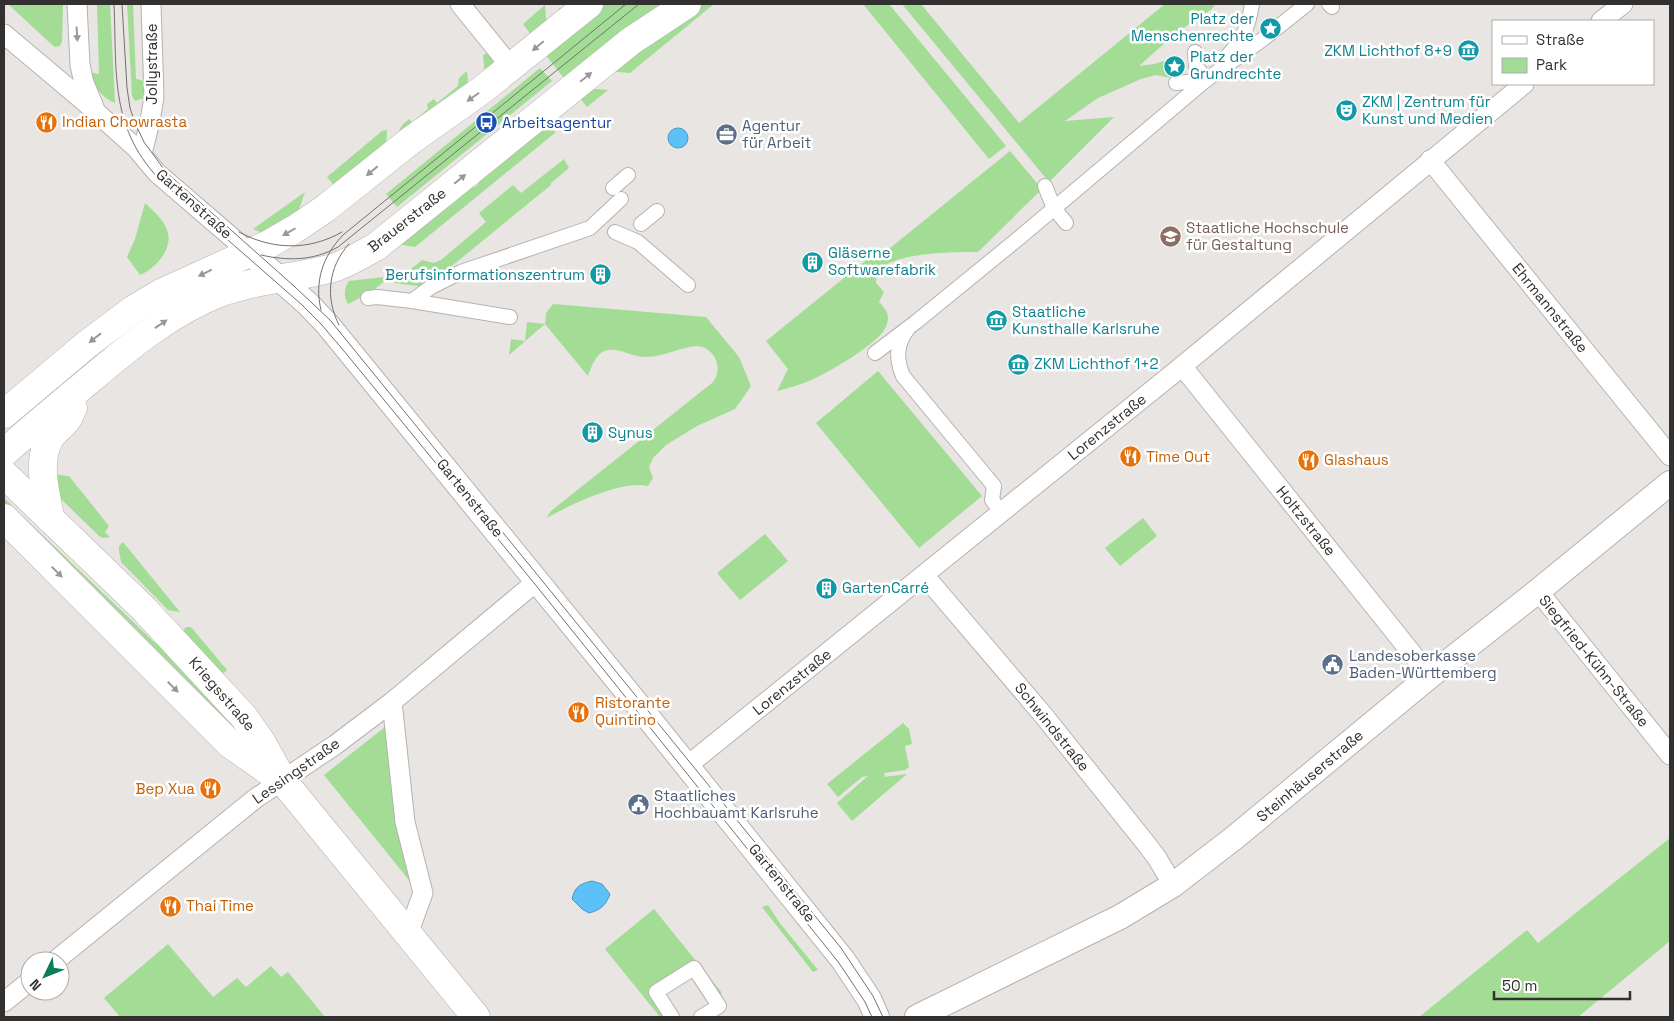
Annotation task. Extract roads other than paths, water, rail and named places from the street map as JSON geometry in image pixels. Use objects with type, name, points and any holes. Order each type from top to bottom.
[{"type":"main road","points":[[4,414],[86,345],[134,309],[161,293],[250,253],[295,229],[326,208],[410,141],[482,90],[589,4]]},
{"type":"main road","name":"Brauerstraße","points":[[4,453],[139,340],[178,313],[222,292],[278,278],[335,267],[377,246],[630,40],[687,4]]},
{"type":"main road","points":[[4,388],[48,378]]},
{"type":"main road","points":[[50,518],[44,479],[44,453],[56,430],[68,419],[83,386]]},
{"type":"main road","name":"Kriegsstraße","points":[[4,474],[144,609],[244,717],[262,743],[282,781]]},
{"type":"main road","name":"Kriegsstraße","points":[[4,518],[13,535],[230,744],[282,781]]},
{"type":"main road","points":[[282,781],[476,1017]]},
{"type":"street","points":[[76,4],[80,65],[84,83],[96,113]]},
{"type":"street","name":"Jollystraße","points":[[142,154],[154,96],[152,4]]},
{"type":"street","points":[[460,4],[511,67]]},
{"type":"street","points":[[1176,83],[1206,80],[1244,34],[1249,22],[1252,4]]},
{"type":"street","points":[[875,352],[916,322],[1206,80],[1263,40],[1307,4]]},
{"type":"street","points":[[1602,20],[1622,4]]},
{"type":"street","name":"Gartenstraße","points":[[4,34],[142,154],[157,173],[308,304],[331,328],[843,960],[869,1000],[877,1017]]},
{"type":"street","points":[[1195,52],[1196,66],[1206,80]]},
{"type":"street","name":"Lorenzstraße","points":[[687,766],[1002,513],[1523,85]]},
{"type":"street","name":"Ehrmannstraße","points":[[1430,160],[1670,456]]},
{"type":"street","points":[[613,188],[628,175]]},
{"type":"street","points":[[1066,223],[1054,208],[1045,186],[1072,192]]},
{"type":"street","points":[[412,301],[431,287],[461,272],[590,228],[622,200]]},
{"type":"street","points":[[641,224],[658,211]]},
{"type":"street","points":[[615,232],[638,242],[688,285]]},
{"type":"street","points":[[368,298],[412,301],[510,317]]},
{"type":"street","points":[[916,322],[905,333],[899,344],[897,356],[901,372],[994,486],[992,500],[1002,513]]},
{"type":"street","name":"Holtzstraße","points":[[1182,366],[1430,676]]},
{"type":"street","name":"Steinhäuserstraße","points":[[917,1017],[957,1006],[1112,921],[1173,885],[1241,833],[1430,676],[1670,483]]},
{"type":"street","name":"Schwindstraße","points":[[924,575],[1044,716],[1153,853],[1173,885]]},
{"type":"street","name":"Lessingstraße","points":[[67,951],[256,798],[335,745],[392,702],[537,581]]},
{"type":"street","name":"Siegfried-Kühn-Straße","points":[[1538,591],[1670,755]]},
{"type":"street","points":[[392,702],[406,822],[423,893],[408,934]]},
{"type":"street","points":[[672,1017],[656,992],[694,968],[719,1006],[701,1017]]},
{"type":"street","points":[[4,1002],[20,989]]},
{"type":"water","points":[[678,128],[685,131],[688,138],[685,145],[678,148],[671,145],[668,138],[671,131]]},
{"type":"water","points":[[592,881],[602,884],[610,894],[602,906],[589,913],[572,899],[579,886]]},
{"type":"tram line","points":[[114,4],[115,54],[120,100],[125,122],[133,143],[146,164],[164,184],[301,304],[344,351],[534,583],[839,963],[865,1002],[872,1017]]},
{"type":"tram line","points":[[122,4],[130,108],[144,142],[166,172],[330,320],[841,948],[873,996],[883,1017]]},
{"type":"tram line","points":[[321,310],[319,289],[322,270],[325,260],[343,235],[626,4]]},
{"type":"tram line","points":[[261,255],[291,259],[319,255],[338,247],[639,4]]},
{"type":"tram line","points":[[239,232],[264,242],[290,246],[317,243],[342,232]]},
{"type":"tram line","points":[[339,325],[330,294],[331,283],[337,263],[349,244]]},
{"type":"place","name":"Platz der Menschenrechte","points":[[1270,28]]},
{"type":"place","name":"ZKM Lichthof 8+9","points":[[1468,51]]},
{"type":"place","name":"Platz der Grundrechte","points":[[1174,66]]},
{"type":"place","name":"ZKM | Zentrum für Kunst und Medien","points":[[1346,111]]},
{"type":"place","name":"Indian Chowrasta","points":[[46,122]]},
{"type":"place","name":"Arbeitsagentur","points":[[486,123]]},
{"type":"place","name":"Agentur für Arbeit","points":[[726,135]]},
{"type":"place","name":"Staatliche Hochschule für Gestaltung","points":[[1170,237]]},
{"type":"place","name":"Gläserne Softwarefabrik","points":[[812,262]]},
{"type":"place","name":"Berufsinformationszentrum","points":[[601,275]]},
{"type":"place","name":"Staatliche Kunsthalle Karlsruhe","points":[[996,321]]},
{"type":"place","name":"ZKM Lichthof 1+2","points":[[1018,364]]},
{"type":"place","name":"Synus","points":[[592,433]]},
{"type":"place","name":"Time Out","points":[[1130,457]]},
{"type":"place","name":"Glashaus","points":[[1308,460]]},
{"type":"place","name":"GartenCarré","points":[[826,588]]},
{"type":"place","name":"Landesoberkasse Baden-Württemberg","points":[[1333,665]]},
{"type":"place","name":"Ristorante Quintino","points":[[579,712]]},
{"type":"place","name":"Bep Xua","points":[[211,789]]},
{"type":"place","name":"Staatliches Hochbauamt Karlsruhe","points":[[638,805]]},
{"type":"place","name":"Thai Time","points":[[170,906]]}]
